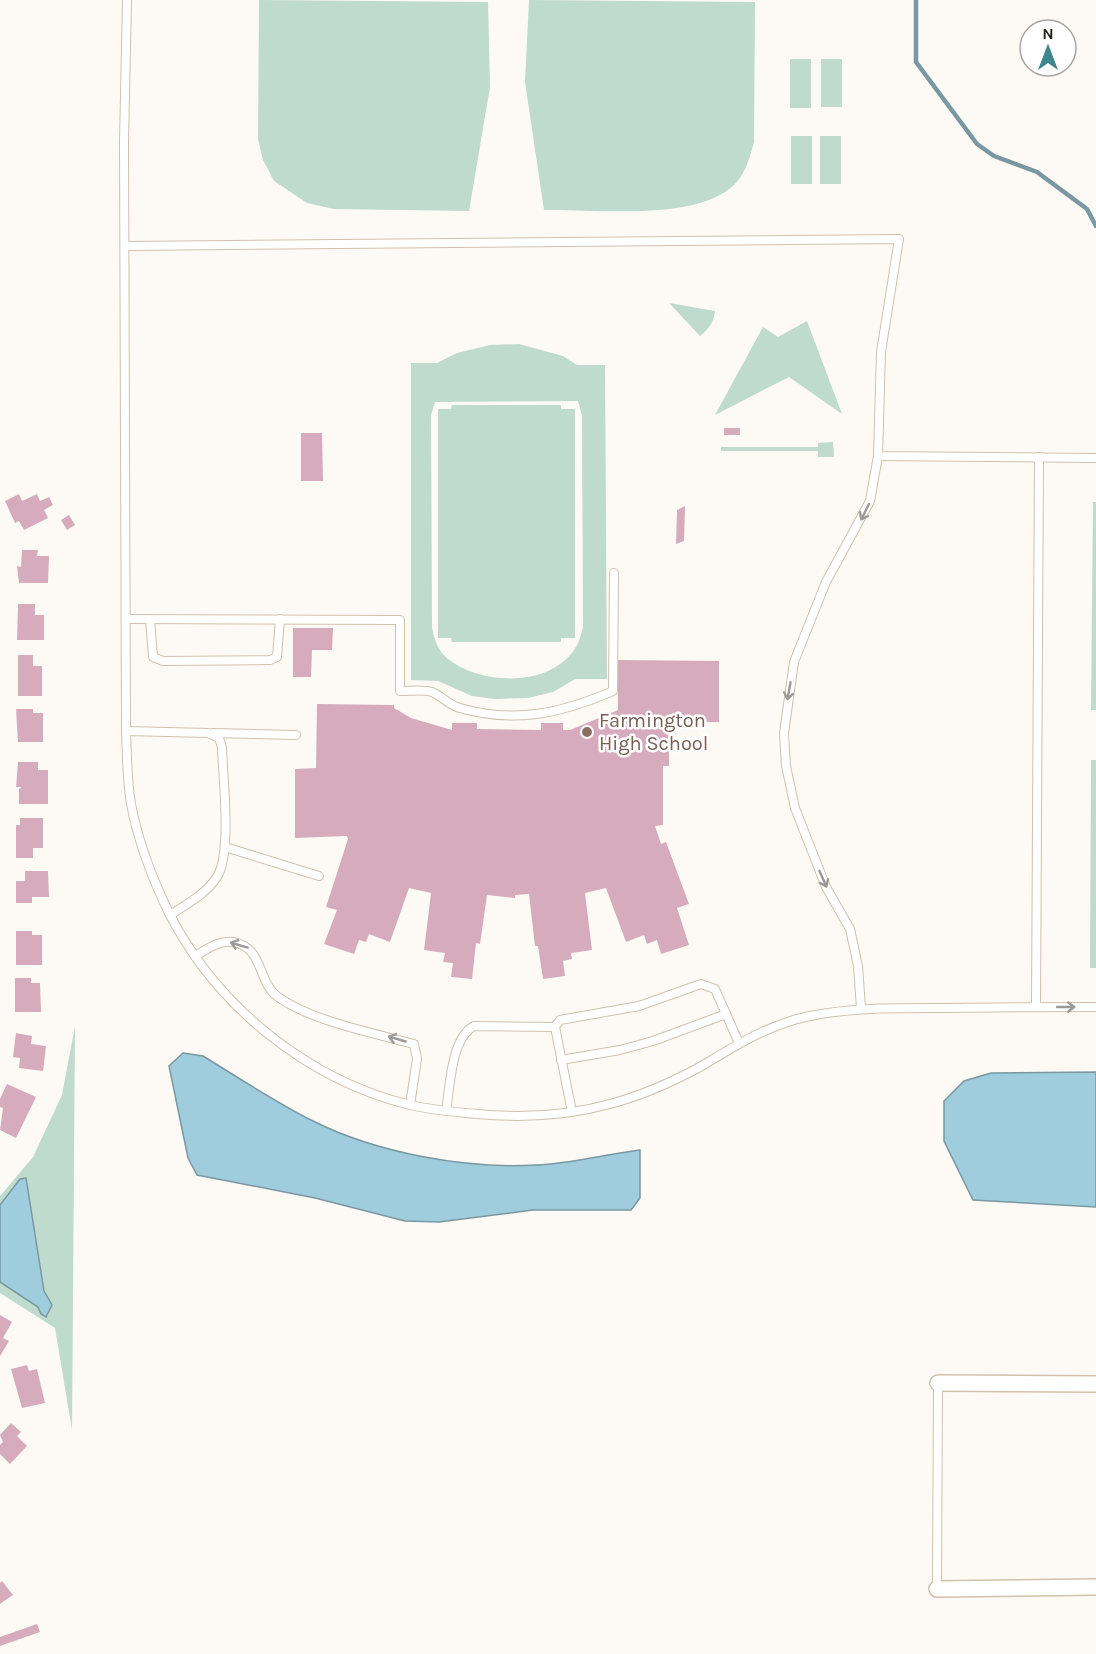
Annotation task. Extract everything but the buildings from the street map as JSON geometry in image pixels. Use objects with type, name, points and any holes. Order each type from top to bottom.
[{"type":"street","points":[[938,1383],[1096,1384]]},
{"type":"street","points":[[937,1589],[1096,1587]]},
{"type":"lane","points":[[127,0],[126,731],[131,804],[146,855],[170,915],[195,956],[224,994],[254,1024],[271,1036],[326,1072],[362,1090],[410,1105],[496,1116],[572,1112],[610,1104],[655,1088],[776,1025],[807,1017],[861,1008],[1096,1007]]},
{"type":"lane","points":[[126,246],[899,240],[881,352],[878,456],[870,501],[826,582],[794,662],[784,733],[786,766],[795,808],[826,887],[850,929],[858,966],[861,1008]]},
{"type":"lane","points":[[878,456],[1096,458]]},
{"type":"lane","points":[[1036,1007],[1039,457]]},
{"type":"lane","points":[[126,619],[400,620],[400,691],[432,691],[458,708],[498,716],[535,715],[576,708],[613,691],[614,573]]},
{"type":"lane","points":[[150,619],[153,657],[163,661],[270,660],[278,657],[280,619]]},
{"type":"lane","points":[[126,731],[296,735]]},
{"type":"lane","points":[[170,915],[202,894],[218,876],[225,856],[222,747],[219,738],[208,733]]},
{"type":"lane","points":[[225,847],[319,876]]},
{"type":"lane","points":[[195,956],[218,943],[233,942],[241,945],[249,949],[258,960],[270,990],[280,998],[333,1021],[414,1044],[417,1059],[410,1105]]},
{"type":"lane","points":[[572,1112],[555,1027],[560,1020],[639,1006],[701,984],[715,989],[739,1043]]},
{"type":"lane","points":[[561,1060],[620,1050],[653,1041],[726,1014]]},
{"type":"lane","points":[[446,1111],[458,1044],[463,1032],[474,1026],[555,1027]]},
{"type":"lane","points":[[937,1589],[938,1383]]},
{"type":"green space","points":[[259,0],[488,2],[490,87],[469,211],[334,209],[307,203],[274,181],[263,160],[258,139]]},
{"type":"green space","points":[[529,0],[755,2],[754,142],[745,170],[739,180],[718,196],[697,204],[672,209],[544,210],[525,82]]},
{"type":"green space","points":[[790,59],[811,59],[811,108],[790,108]]},
{"type":"green space","points":[[821,59],[842,59],[842,107],[821,107]]},
{"type":"green space","points":[[791,136],[812,136],[812,184],[791,184]]},
{"type":"green space","points":[[820,136],[841,136],[841,184],[820,184]]},
{"type":"green space","points":[[669,303],[715,311],[714,318],[700,336]]},
{"type":"green space","points":[[807,321],[842,414],[789,377],[715,415],[763,327],[778,337]]},
{"type":"green space","points":[[519,344],[563,356],[577,365],[605,365],[607,679],[575,679],[553,692],[528,698],[494,699],[472,696],[438,681],[411,680],[411,363],[437,363],[457,353],[490,345]],"holes":[[[578,401],[582,416],[583,627],[578,643],[566,659],[552,669],[535,675],[498,678],[462,668],[448,659],[439,649],[432,627],[431,415],[435,402]]]},
{"type":"green space","points":[[452,405],[561,405],[561,409],[575,409],[575,638],[561,638],[561,642],[452,642],[451,638],[438,638],[438,409],[451,409]]},
{"type":"green space","points":[[833,442],[834,457],[818,457],[818,451],[721,451],[721,447],[818,447],[818,443]]},
{"type":"green space","points":[[1093,502],[1096,502],[1096,710],[1091,710]]},
{"type":"green space","points":[[1091,760],[1096,760],[1096,968],[1090,968]]},
{"type":"green space","points":[[75,1026],[72,1430],[55,1328],[0,1293],[0,1282],[38,1307],[52,1305],[44,1291],[25,1178],[20,1179],[0,1205],[0,1196],[33,1157],[62,1095]]},
{"type":"water","points":[[183,1053],[203,1056],[285,1106],[338,1132],[365,1142],[422,1157],[509,1166],[562,1163],[640,1150],[640,1198],[631,1210],[533,1210],[439,1222],[405,1221],[315,1198],[197,1175],[188,1158],[169,1066]]},
{"type":"water","points":[[1096,1072],[1096,1207],[973,1200],[944,1141],[944,1101],[964,1081],[991,1073]]},
{"type":"water","points":[[26,1178],[44,1291],[52,1305],[46,1317],[41,1314],[38,1307],[0,1282],[0,1205],[20,1179]]},
{"type":"waterway","points":[[916,0],[916,62],[977,144],[994,156],[1037,172],[1087,209],[1096,226]]},
{"type":"place","name":"Farmington High School","points":[[587,732]]}]
